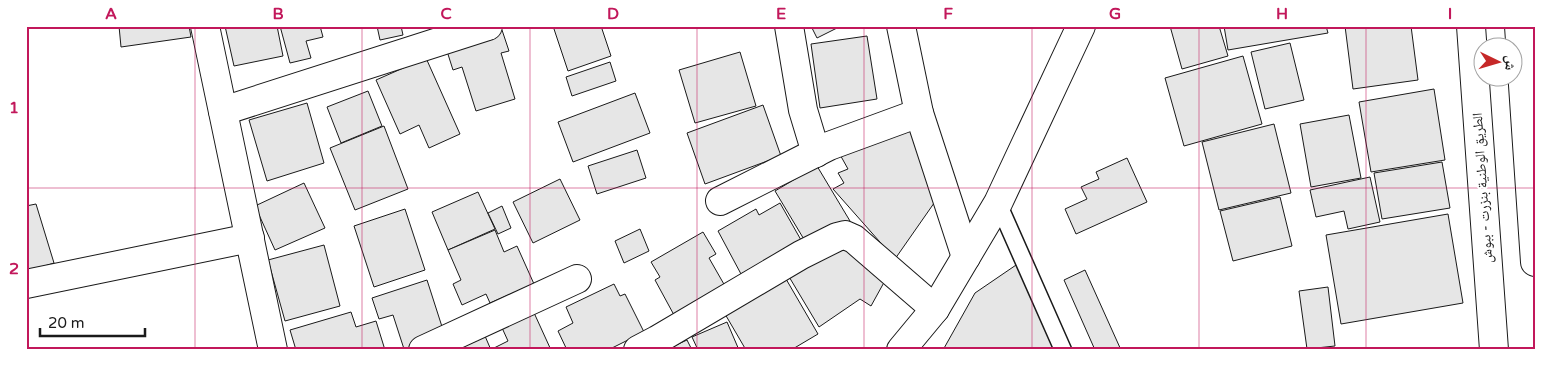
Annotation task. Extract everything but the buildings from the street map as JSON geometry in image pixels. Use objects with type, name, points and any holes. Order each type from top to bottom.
[{"type":"street","points":[[205,26],[274,350]]},
{"type":"street","points":[[223,111],[488,26]]},
{"type":"street","points":[[789,26],[803,110],[816,153]]},
{"type":"street","points":[[901,26],[919,113],[966,257]]},
{"type":"street","points":[[902,350],[935,309],[998,203],[1082,26]]},
{"type":"street","name":"الطريق الوطنية بنزرت - ببوش","points":[[1471,26],[1494,350]]},
{"type":"street","points":[[1519,26],[1535,262]]},
{"type":"street","points":[[720,202],[830,146],[919,113]]},
{"type":"street","points":[[638,350],[801,254],[844,235],[854,239],[935,309]]},
{"type":"street","points":[[26,284],[250,238]]},
{"type":"street","points":[[423,350],[577,279]]},
{"type":"lane","points":[[998,203],[1063,350]]}]
